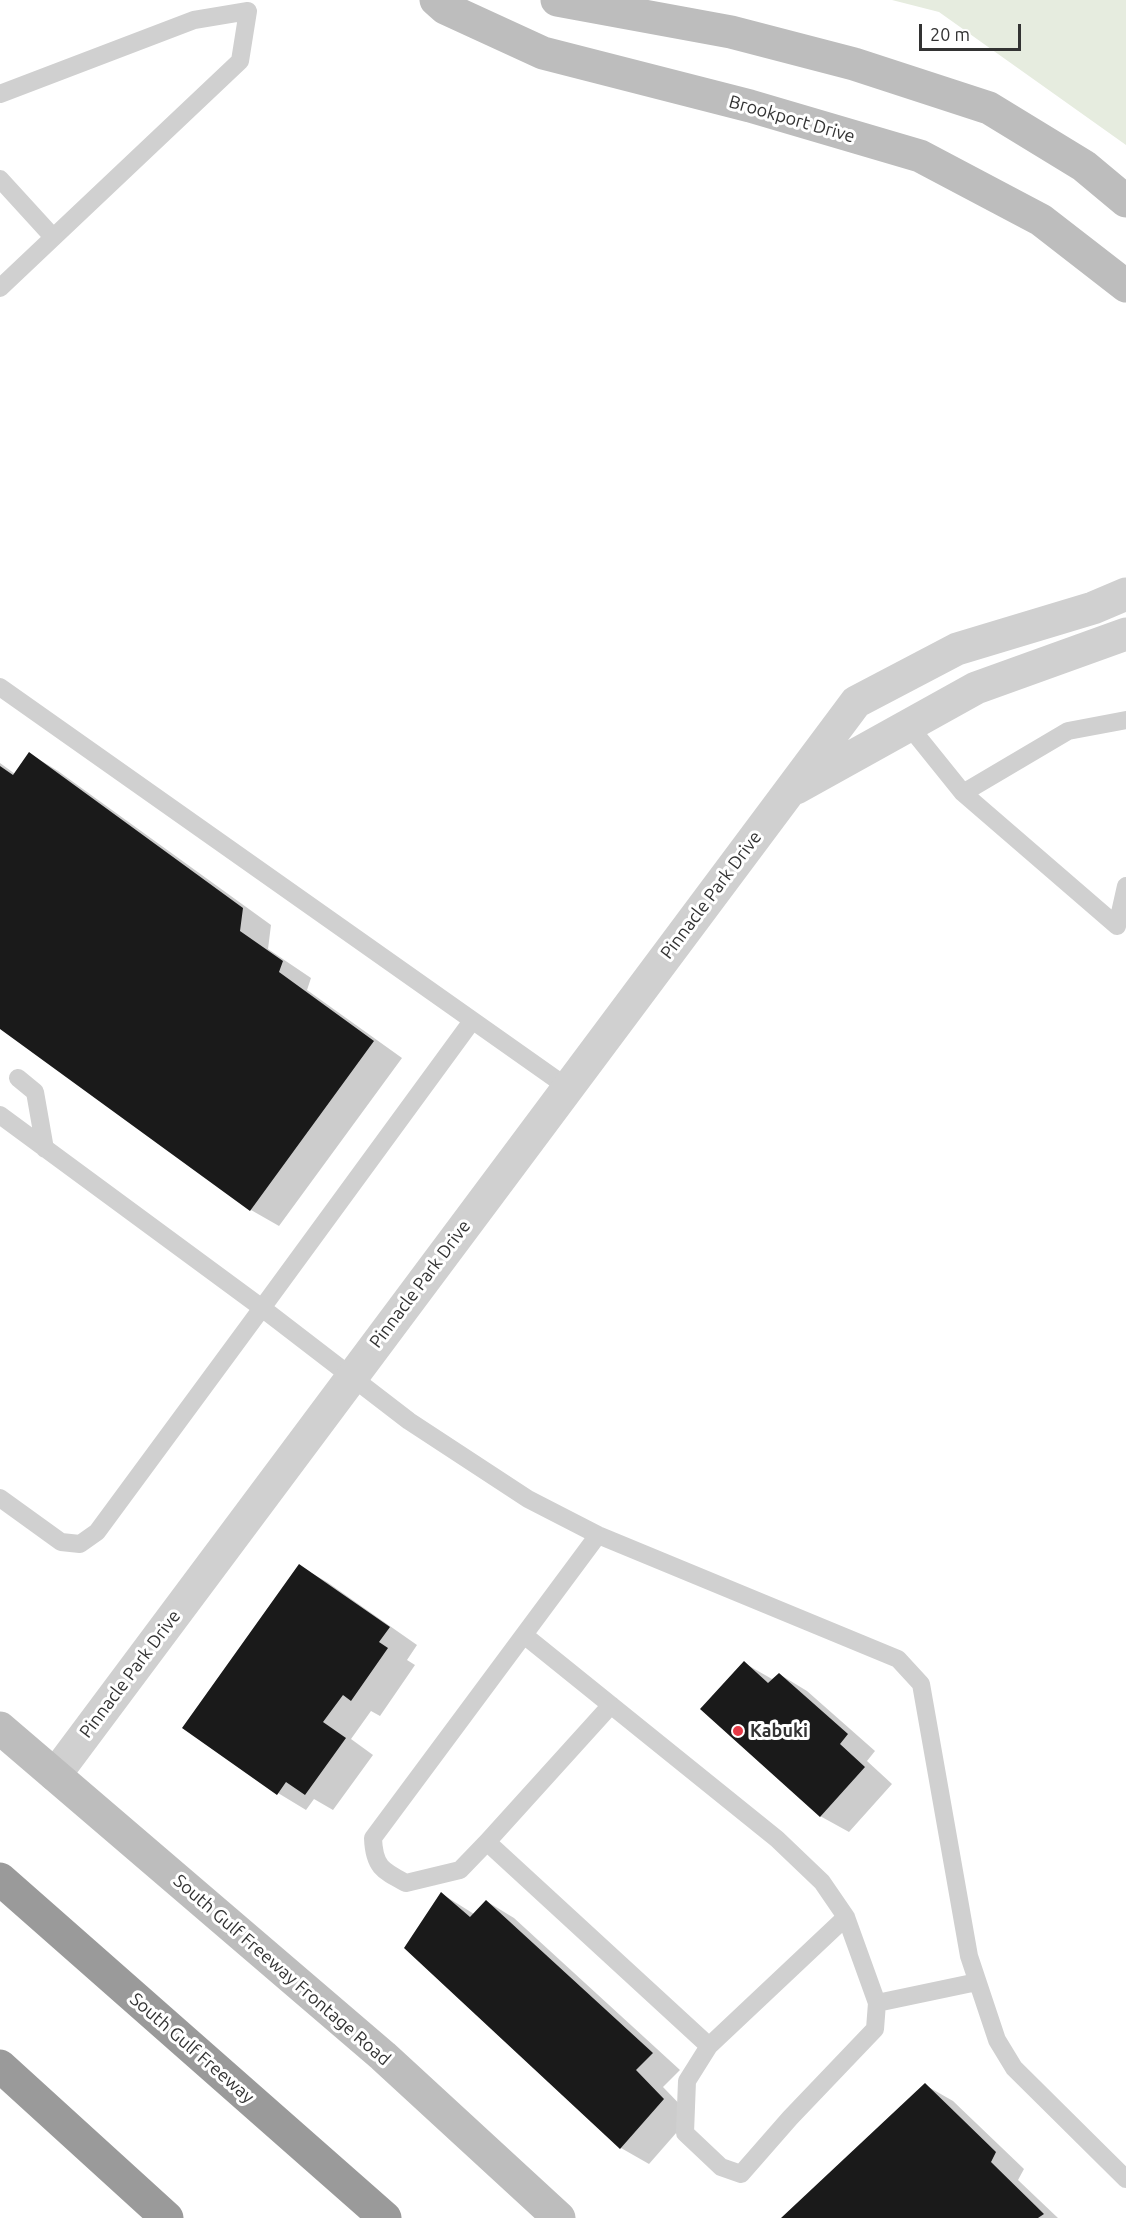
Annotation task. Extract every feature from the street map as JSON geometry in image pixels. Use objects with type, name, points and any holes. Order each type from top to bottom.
[{"type":"highway","name":"South Gulf Freeway","points":[[0,1879],[385,2218]]},
{"type":"highway","points":[[0,2066],[167,2218]]},
{"type":"street","name":"Brookport Drive","points":[[436,0],[445,8],[543,53],[750,106],[920,156],[1041,220],[1126,286]]},
{"type":"street","points":[[557,0],[731,32],[854,64],[989,108],[1084,166],[1126,201]]},
{"type":"street","name":"Pinnacle Park Drive","points":[[54,1775],[855,702],[957,649],[1093,608],[1126,594]]},
{"type":"street","name":"Pinnacle Park Drive","points":[[786,794],[976,688],[1126,633]]},
{"type":"street","name":"South Gulf Freeway Frontage Road","points":[[0,1728],[383,2056],[559,2218]]},
{"type":"lane","points":[[0,94],[194,20],[252,5],[240,61],[0,288]]},
{"type":"lane","points":[[0,180],[53,237]]},
{"type":"lane","points":[[0,687],[567,1087]]},
{"type":"lane","points":[[963,793],[1068,731],[1126,720]]},
{"type":"lane","points":[[909,726],[963,793],[1121,930]]},
{"type":"lane","points":[[1121,930],[1126,886]]},
{"type":"lane","points":[[0,1498],[61,1542],[80,1544],[97,1533],[472,1021]]},
{"type":"lane","points":[[18,1078],[35,1092],[45,1149]]},
{"type":"lane","points":[[0,1115],[262,1308],[409,1421],[528,1499],[598,1535],[898,1659],[921,1684],[969,1956],[997,2040],[1014,2068],[1126,2179]]},
{"type":"lane","points":[[598,1535],[373,1838],[373,1854],[384,1871],[406,1883],[460,1870],[611,1705]]},
{"type":"lane","points":[[524,1635],[777,1839],[822,1882],[846,1917],[877,2003],[875,2029],[790,2118],[741,2174],[721,2167],[685,2133],[687,2081],[709,2046],[846,1917]]},
{"type":"lane","points":[[487,1842],[709,2046]]},
{"type":"lane","points":[[877,2003],[977,1982]]},
{"type":"shaded area","points":[[892,0],[1126,0],[1126,145],[939,12]]},
{"type":"building","points":[[29,752],[243,908],[240,931],[283,961],[279,972],[374,1041],[250,1211],[0,1029],[0,766],[13,775]]},
{"type":"building","points":[[299,1564],[390,1627],[379,1642],[388,1648],[351,1701],[343,1695],[323,1722],[346,1738],[305,1795],[286,1782],[277,1795],[182,1728]]},
{"type":"building","points":[[744,1661],[768,1683],[779,1673],[848,1734],[840,1744],[865,1767],[820,1817],[700,1709]]},
{"type":"building","points":[[441,1892],[470,1917],[486,1900],[653,2053],[636,2070],[664,2099],[620,2149],[404,1948]]},
{"type":"building","points":[[925,2083],[996,2152],[991,2162],[1044,2214],[1038,2218],[781,2218]]},
{"type":"place","name":"Kabuki","points":[[738,1731]]}]
